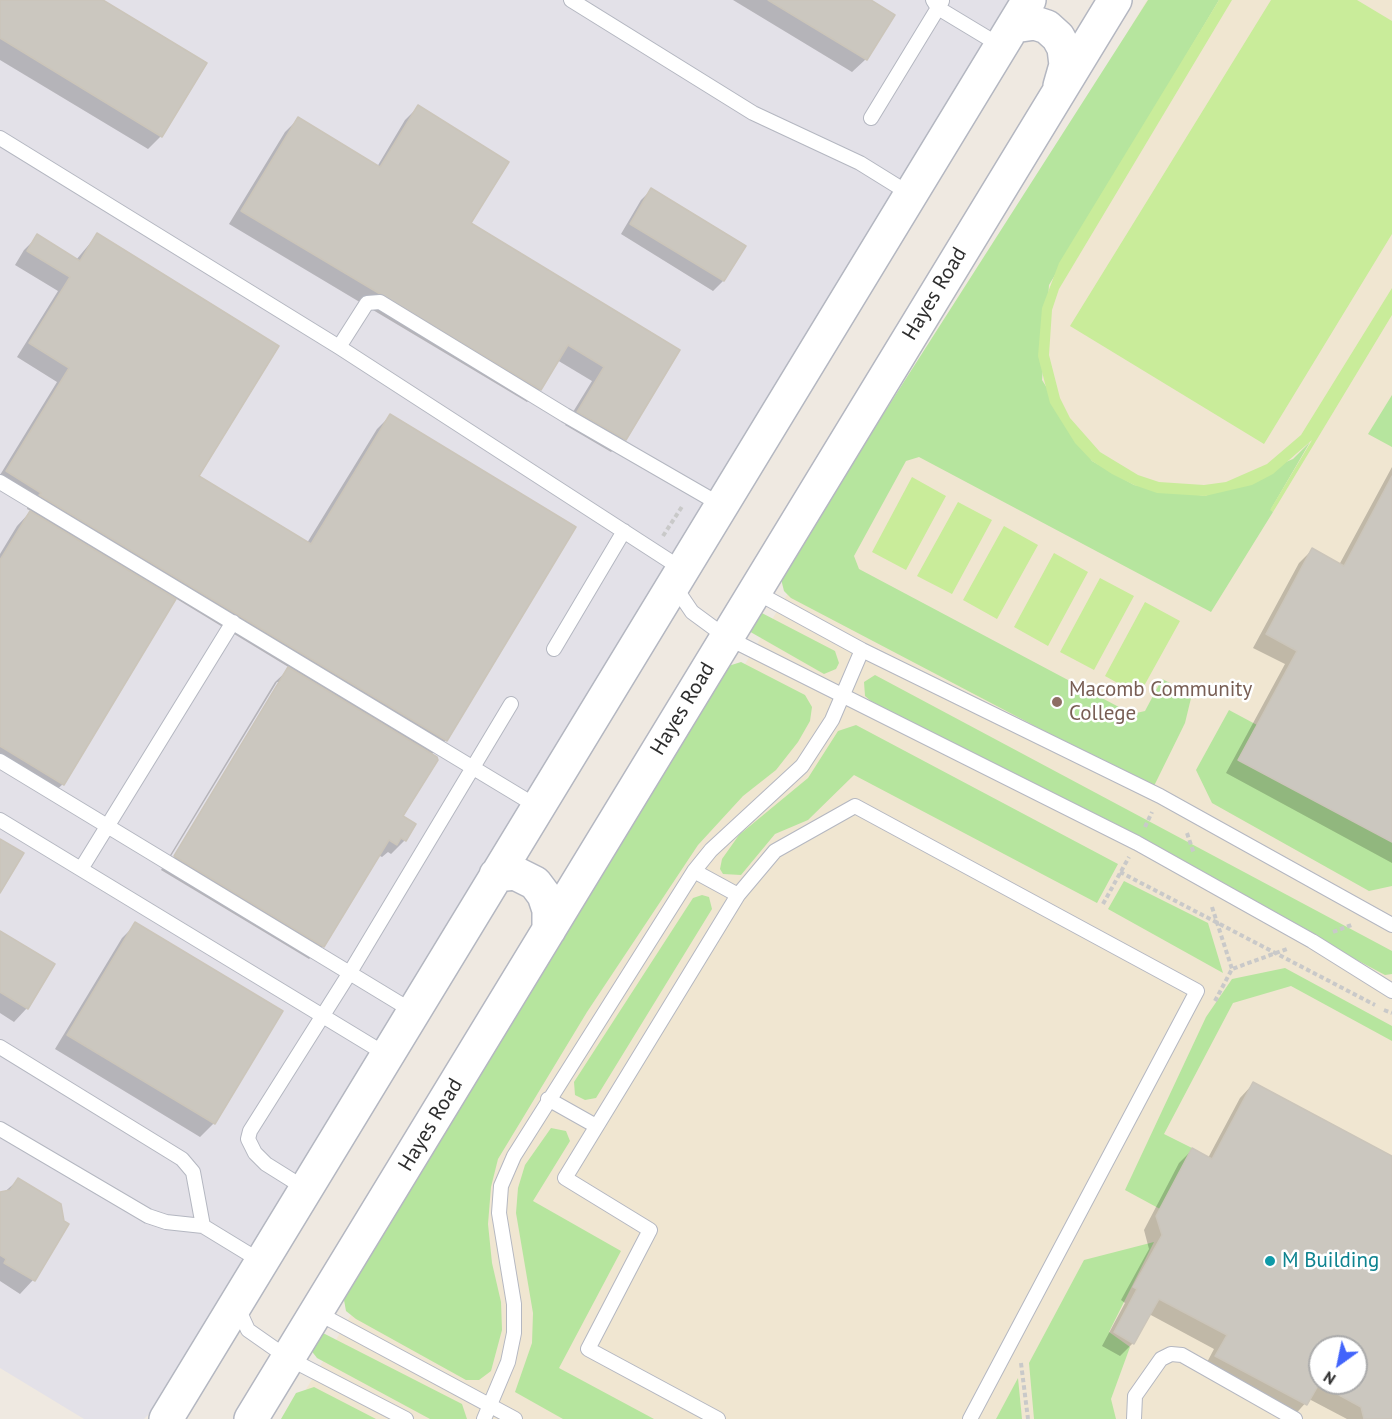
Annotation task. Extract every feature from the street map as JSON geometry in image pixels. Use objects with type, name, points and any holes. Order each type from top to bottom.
[{"type":"street","name":"Hayes Road","points":[[251,1419],[1115,0]]},
{"type":"street","points":[[166,1419],[1015,24],[1035,23],[1047,27],[1058,37],[1064,48],[1066,65],[1056,96]]},
{"type":"street","points":[[496,875],[515,873],[535,884],[544,895],[549,910],[549,930]]},
{"type":"lane","points":[[571,0],[753,113],[860,163],[910,194]]},
{"type":"lane","points":[[871,118],[938,3],[1015,24]]},
{"type":"lane","points":[[0,138],[339,347],[624,531],[678,575],[686,606],[726,637],[1137,843],[1312,941],[1392,991]]},
{"type":"lane","points":[[339,347],[367,303],[380,302],[565,415],[721,505]]},
{"type":"lane","points":[[0,482],[538,807]]},
{"type":"lane","points":[[554,648],[624,531]]},
{"type":"lane","points":[[754,591],[862,650],[1160,796],[1392,925]]},
{"type":"lane","points":[[81,868],[233,622]]},
{"type":"lane","points":[[484,1419],[508,1362],[514,1333],[514,1304],[499,1213],[501,1186],[514,1156],[694,871],[711,850],[802,766],[832,720],[840,696],[862,650]]},
{"type":"lane","points":[[306,1188],[266,1164],[250,1146],[248,1139],[250,1131],[349,974],[511,704]]},
{"type":"lane","points":[[0,761],[414,1012]]},
{"type":"lane","points":[[718,1419],[588,1349],[650,1230],[565,1178],[738,895],[775,851],[855,806],[1197,990],[970,1419]]},
{"type":"lane","points":[[0,820],[387,1055]]},
{"type":"lane","points":[[694,871],[738,895]]},
{"type":"lane","points":[[0,1047],[182,1159],[193,1172],[203,1226]]},
{"type":"lane","points":[[548,1099],[596,1126]]},
{"type":"lane","points":[[0,1129],[148,1216],[166,1222],[203,1226],[262,1262]]},
{"type":"lane","points":[[237,1303],[238,1312],[248,1330],[288,1358],[406,1419]]},
{"type":"lane","points":[[315,1312],[515,1419]]},
{"type":"lane","points":[[1134,1419],[1135,1396],[1161,1359],[1172,1354],[1182,1355],[1295,1419]]},
{"type":"path","points":[[1120,872],[1392,1013]]},
{"type":"path","points":[[1021,1362],[1028,1419]]},
{"type":"shaded area","points":[[0,0],[1012,0],[155,1408],[144,1419],[84,1419],[0,1368]]},
{"type":"shaded area","name":"Macomb Community College","points":[[1147,0],[1392,0],[1392,1419],[288,1419]]},
{"type":"green space","points":[[1148,0],[1219,0],[1049,285],[1042,380],[1092,461],[1134,485],[1205,496],[1293,459],[1310,442],[1271,509],[1273,512],[1211,612],[919,457],[906,461],[854,556],[859,569],[1132,714],[1145,711],[1162,679],[1192,694],[1185,723],[1153,788],[791,598],[784,591],[782,583],[782,573],[790,560]]},
{"type":"green space","points":[[1219,0],[1232,0],[1059,289],[1052,310],[1049,355],[1060,398],[1070,418],[1100,452],[1138,475],[1159,482],[1204,485],[1226,482],[1267,464],[1301,435],[1392,288],[1392,315],[1273,512],[1270,510],[1312,440],[1273,474],[1252,485],[1205,496],[1157,493],[1112,474],[1092,461],[1075,443],[1050,403],[1038,356],[1042,308],[1059,263]]},
{"type":"green space","points":[[1271,0],[1357,0],[1392,21],[1392,234],[1264,444],[1070,326]]},
{"type":"green space","points":[[1392,395],[1392,447],[1368,434]]},
{"type":"green space","points":[[912,477],[946,496],[906,570],[872,552]]},
{"type":"green space","points":[[958,502],[992,520],[952,594],[917,576]]},
{"type":"green space","points":[[1004,526],[1038,545],[997,619],[963,600]]},
{"type":"green space","points":[[1054,553],[1088,572],[1048,646],[1014,627]]},
{"type":"green space","points":[[1100,578],[1134,596],[1094,670],[1060,652]]},
{"type":"green space","points":[[1145,602],[1180,621],[1139,695],[1105,676]]},
{"type":"green space","points":[[758,611],[835,651],[839,663],[836,669],[824,674],[747,630]]},
{"type":"green space","points":[[741,662],[805,695],[812,707],[810,721],[798,742],[776,770],[743,796],[698,845],[587,1012],[498,1159],[491,1187],[488,1224],[492,1263],[501,1302],[502,1330],[491,1371],[479,1380],[466,1380],[356,1319],[346,1311],[344,1300],[346,1289],[722,668]]},
{"type":"green space","points":[[875,675],[1392,951],[1392,974],[1385,975],[872,702],[865,696],[864,682]]},
{"type":"green space","points":[[1229,710],[1257,725],[1238,760],[1392,842],[1392,886],[1369,891],[1212,803],[1196,770]]},
{"type":"green space","points":[[856,725],[1118,864],[1097,903],[854,775],[808,820],[775,834],[741,875],[723,874],[720,869],[722,859],[739,835],[808,778],[838,731]]},
{"type":"green space","points":[[1124,881],[1208,923],[1223,973],[1108,909]]},
{"type":"green space","points":[[702,895],[709,897],[712,909],[596,1098],[585,1100],[575,1095],[574,1082],[693,898]]},
{"type":"green space","points":[[1285,968],[1392,1026],[1392,1041],[1291,986],[1233,1003],[1164,1134],[1192,1148],[1160,1209],[1125,1190],[1206,1017],[1232,979]]},
{"type":"green space","points":[[551,1128],[566,1131],[570,1141],[533,1201],[621,1251],[559,1368],[654,1419],[563,1419],[515,1392],[532,1343],[533,1313],[516,1213],[518,1188],[525,1165]]},
{"type":"green space","points":[[1154,1242],[1109,1332],[1130,1347],[1111,1399],[1116,1419],[1034,1419],[1029,1363],[1084,1260]]},
{"type":"green space","points":[[323,1333],[462,1404],[467,1419],[430,1419],[317,1358],[310,1349],[318,1335]]},
{"type":"green space","points":[[1018,1378],[1022,1419],[996,1419]]},
{"type":"green space","points":[[314,1387],[376,1419],[281,1419],[296,1393]]},
{"type":"building","points":[[0,0],[103,0],[207,63],[162,137],[0,38]]},
{"type":"building","points":[[768,0],[871,0],[895,15],[867,60]]},
{"type":"building","points":[[418,105],[509,162],[471,223],[680,350],[626,440],[577,412],[604,367],[568,345],[541,390],[241,211],[298,117],[380,167]]},
{"type":"building","points":[[651,188],[746,246],[724,281],[630,224]]},
{"type":"building","points":[[97,233],[279,346],[199,476],[311,544],[390,414],[576,527],[447,741],[39,495],[41,493],[6,471],[69,368],[29,343],[70,277],[27,251],[37,234],[80,261]]},
{"type":"building","points":[[1392,476],[1392,842],[1238,760],[1297,651],[1266,634],[1312,548],[1344,566]]},
{"type":"building","points":[[30,511],[176,599],[64,785],[0,746],[0,560]]},
{"type":"building","points":[[288,667],[437,757],[438,760],[403,816],[416,824],[406,841],[401,838],[397,845],[389,840],[324,947],[174,856]]},
{"type":"building","points":[[0,839],[24,853],[0,893]]},
{"type":"building","points":[[135,922],[283,1011],[215,1124],[67,1035]]},
{"type":"building","points":[[0,931],[55,964],[28,1009],[0,992]]},
{"type":"building","name":"M Building","points":[[1253,1082],[1392,1156],[1392,1419],[1364,1419],[1361,1407],[1339,1395],[1368,1395],[1368,1335],[1308,1335],[1308,1395],[1313,1395],[1307,1405],[1215,1356],[1227,1335],[1159,1299],[1134,1344],[1114,1332],[1137,1289],[1133,1287],[1162,1235],[1156,1216],[1192,1148],[1212,1159]]},
{"type":"building","points":[[18,1178],[61,1204],[64,1221],[69,1224],[35,1281],[4,1263],[6,1259],[0,1255],[0,1192],[10,1190]]},
{"type":"place","name":"Macomb Community College","points":[[1057,702]]},
{"type":"place","name":"M Building","points":[[1270,1261]]}]
